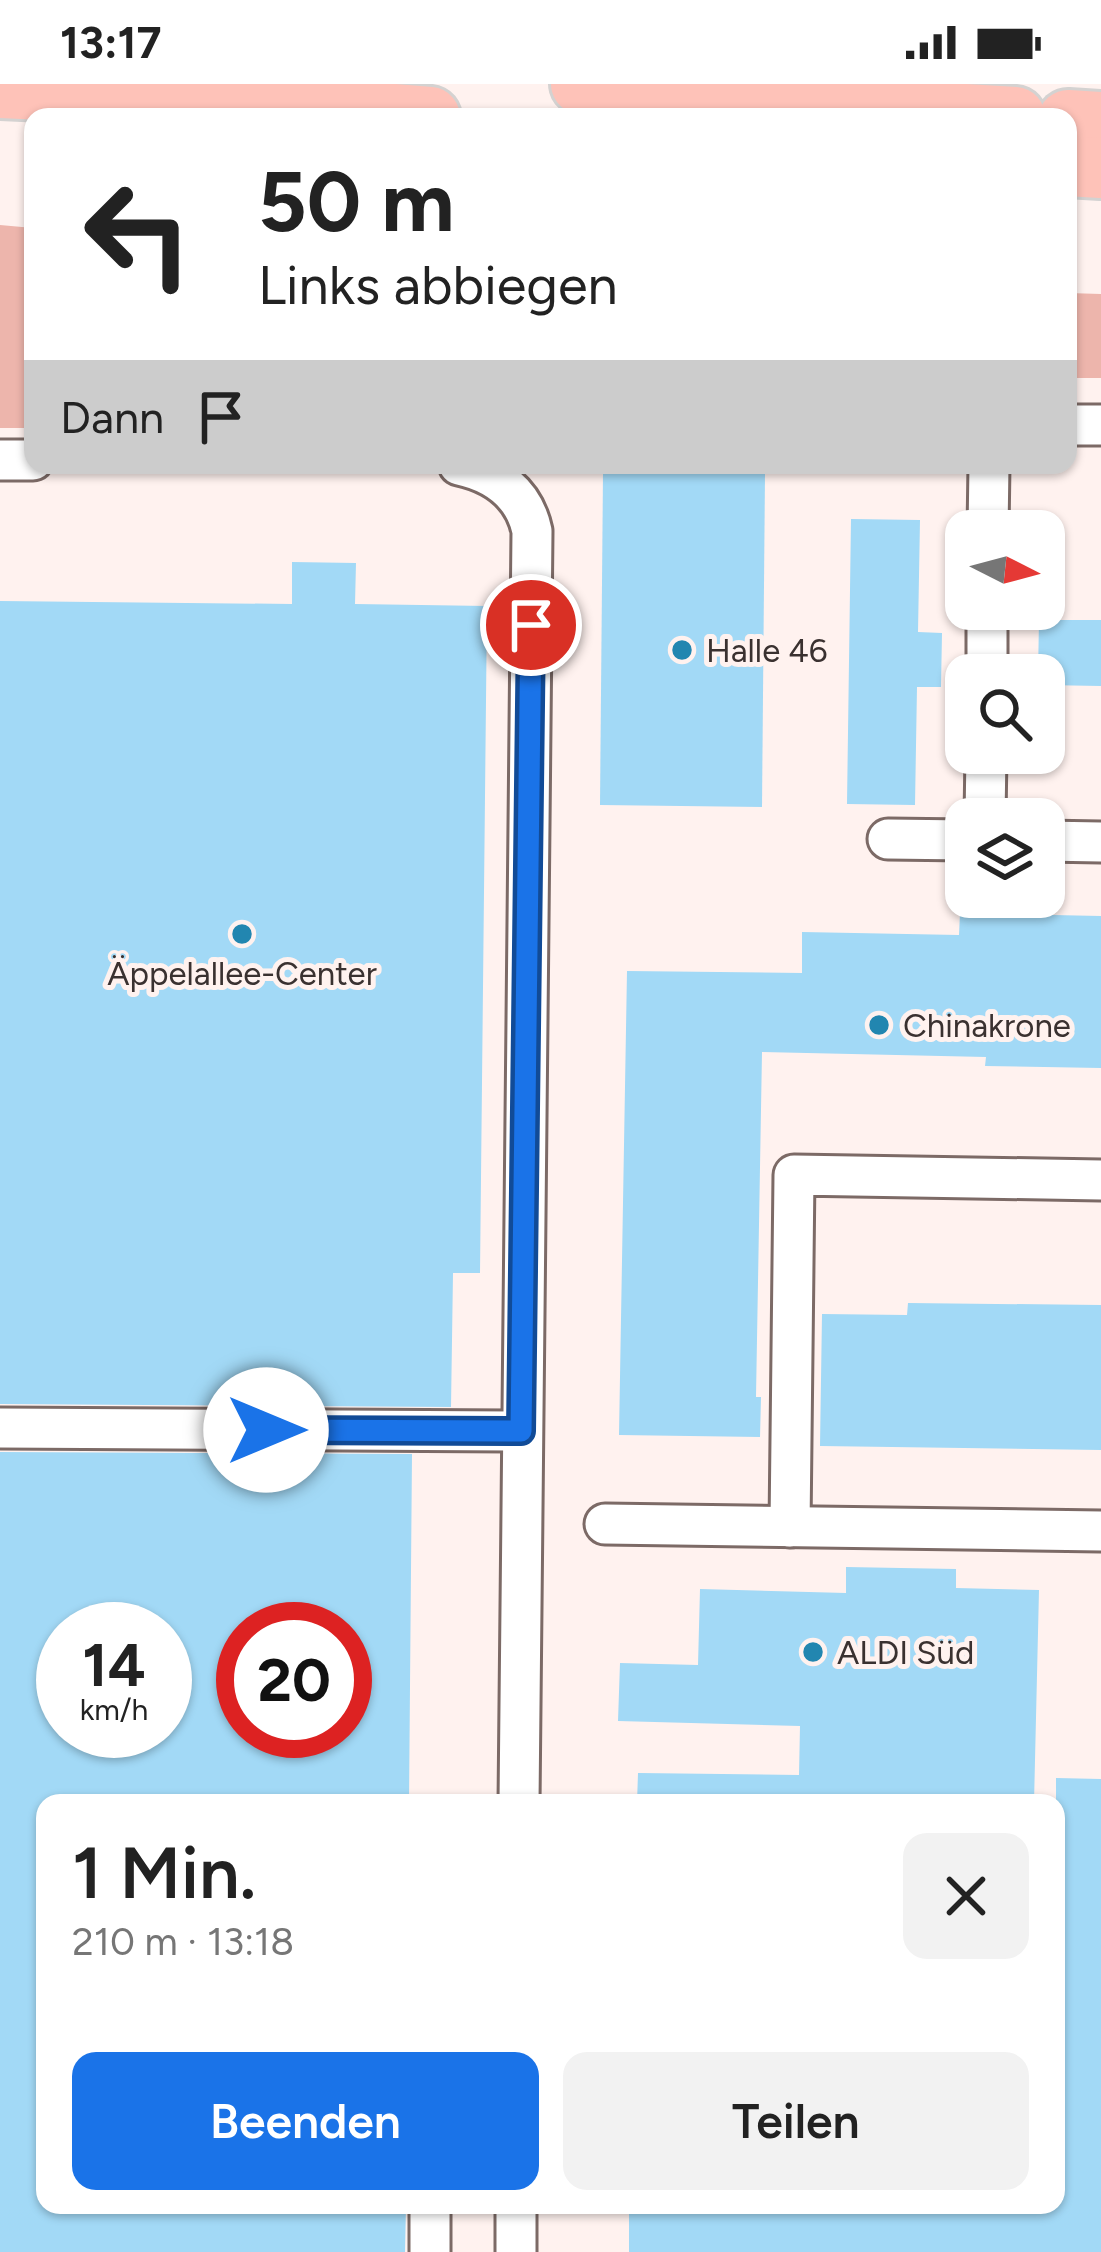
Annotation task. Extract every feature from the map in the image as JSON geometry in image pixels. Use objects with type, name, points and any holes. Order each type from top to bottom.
[{"type":"highway","points":[[101,84],[193,97]]},
{"type":"highway","points":[[581,84],[686,97],[867,108]]},
{"type":"highway","points":[[0,88],[323,108]]},
{"type":"lane","points":[[481,474],[503,483],[524,503],[532,530],[519,1794]]},
{"type":"lane","points":[[988,510],[989,474]]},
{"type":"lane","points":[[888,838],[945,839]]},
{"type":"lane","points":[[1065,841],[1101,842]]},
{"type":"lane","points":[[790,1527],[794,1175],[1101,1180]]},
{"type":"lane","points":[[0,1428],[521,1431]]},
{"type":"lane","points":[[605,1524],[1101,1531]]},
{"type":"lane","points":[[430,2214],[430,2252]]},
{"type":"lane","points":[[515,2252],[516,2214]]},
{"type":"shaded area","points":[[0,225],[24,227],[24,428],[0,428]]},
{"type":"shaded area","points":[[1077,293],[1101,294],[1101,378],[1077,378]]},
{"type":"building","name":"Halle 46","points":[[603,474],[765,474],[762,807],[600,805]]},
{"type":"building","points":[[851,519],[920,520],[918,632],[942,633],[941,687],[917,687],[915,805],[847,804]]},
{"type":"building","name":"Äppelallee-Center","points":[[292,562],[356,563],[355,604],[487,606],[480,1273],[453,1273],[451,1407],[0,1404],[0,601],[292,604]]},
{"type":"building","points":[[1065,620],[1101,620],[1101,686],[1065,685],[1065,654],[1038,654],[1039,630],[1065,630]]},
{"type":"building","points":[[1101,916],[1101,1068],[985,1066],[986,1057],[762,1052],[756,1397],[761,1397],[760,1437],[619,1435],[627,971],[802,973],[802,932],[959,935],[960,918]]},
{"type":"building","points":[[908,1303],[1101,1305],[1101,1450],[820,1446],[822,1314],[907,1315]]},
{"type":"building","points":[[0,1452],[412,1454],[409,1794],[36,1794],[36,2214],[406,2214],[405,2252],[0,2252]]},
{"type":"building","points":[[846,1567],[956,1569],[956,1588],[1039,1590],[1034,1794],[637,1794],[638,1773],[799,1775],[800,1726],[618,1721],[620,1663],[698,1665],[700,1589],[846,1593]]},
{"type":"building","points":[[1056,1778],[1101,1779],[1101,2252],[629,2252],[629,2214],[1065,2214],[1065,1794],[1056,1794]]},
{"type":"place","name":"Halle 46","points":[[682,650]]},
{"type":"place","name":"Äppelallee-Center","points":[[242,934]]},
{"type":"place","name":"Chinakrone","points":[[879,1025]]},
{"type":"place","name":"ALDI Süd","points":[[813,1652]]},
{"type":"route","points":[[266,1430],[521,1431],[531,625]]}]
